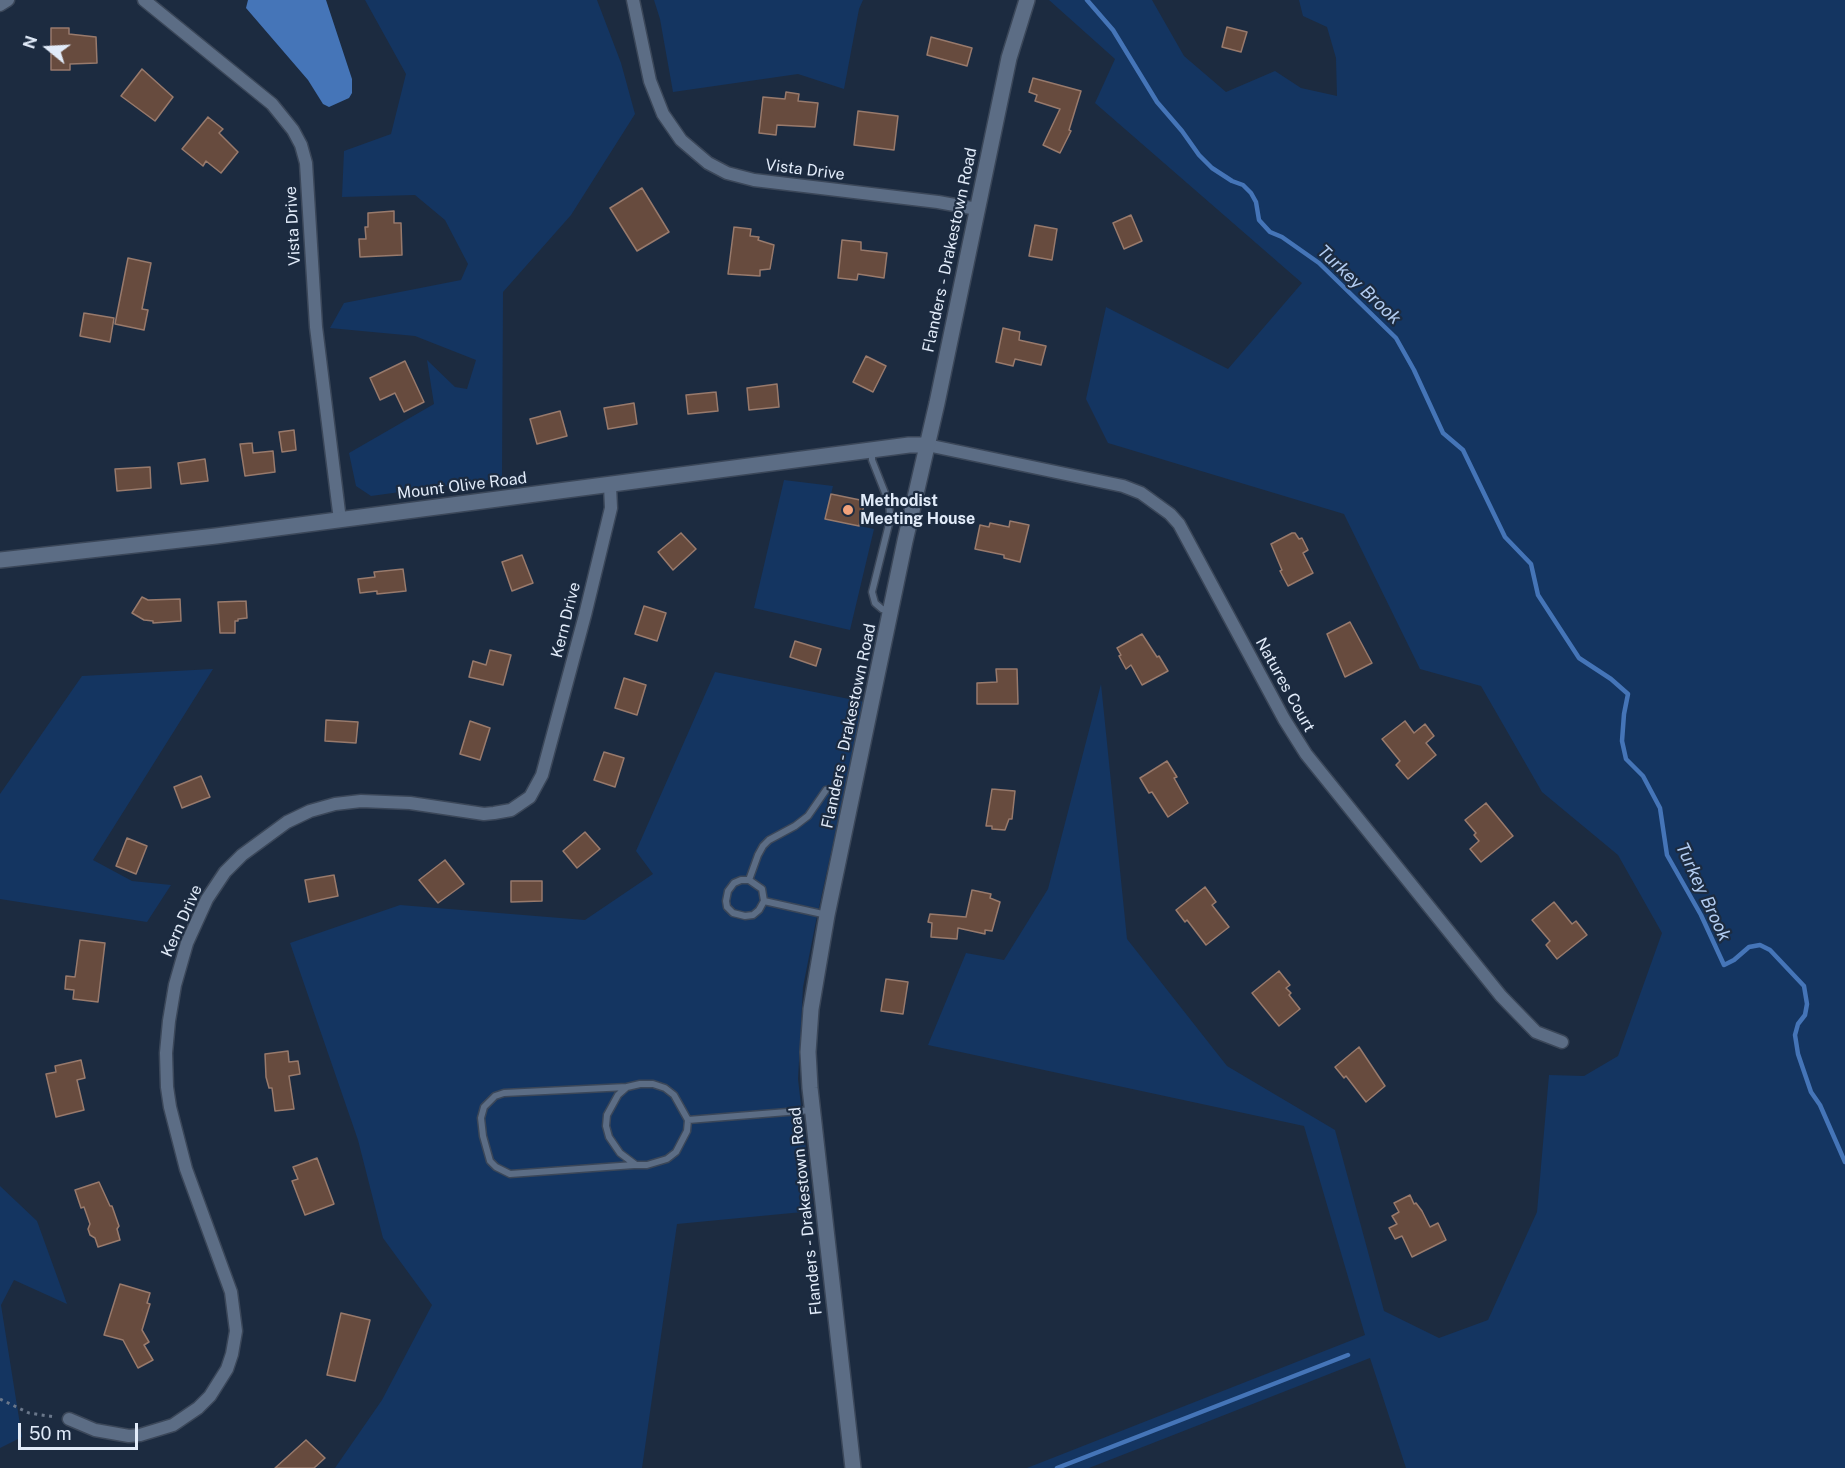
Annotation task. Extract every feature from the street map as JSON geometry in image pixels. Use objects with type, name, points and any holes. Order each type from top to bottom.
[{"type":"street","points":[[0,5],[8,0]]},
{"type":"street","name":"Vista Drive","points":[[144,0],[272,104],[293,130],[301,146],[306,163],[316,327],[340,520]]},
{"type":"street","name":"Vista Drive","points":[[633,0],[650,81],[663,114],[681,140],[708,163],[727,173],[754,180],[938,202],[977,209]]},
{"type":"street","name":"Flanders - Drakestown Road","points":[[853,1468],[812,1110],[808,1052],[811,1010],[827,915],[891,611],[1010,58],[1027,0]]},
{"type":"street","name":"Mount Olive Road","points":[[0,560],[216,536],[909,445],[927,445]]},
{"type":"street","name":"Natures Court","points":[[927,445],[1124,486],[1141,493],[1170,514],[1179,524],[1278,709],[1306,754],[1501,996],[1536,1032],[1562,1042]]},
{"type":"street","name":"Kern Drive","points":[[69,1419],[94,1430],[129,1436],[173,1425],[210,1396],[227,1369],[232,1354],[236,1331],[231,1292],[186,1169],[167,1088],[166,1053],[175,985],[187,943],[207,900],[225,872],[242,855],[287,822],[310,811],[335,804],[361,801],[410,803],[484,814],[511,810],[530,797],[542,775],[585,615],[611,508],[610,486]]},
{"type":"lane","points":[[872,450],[872,460],[889,503],[890,524],[872,592],[875,603],[882,609],[891,611]]},
{"type":"lane","points":[[749,880],[763,846],[808,816],[826,790]]},
{"type":"lane","points":[[749,880],[762,889],[764,901],[759,910],[749,916],[736,915],[730,911],[726,900],[728,891],[734,883],[749,880]]},
{"type":"lane","points":[[764,901],[827,915]]},
{"type":"lane","points":[[653,1084],[665,1088],[674,1095],[688,1120],[687,1131],[676,1152],[657,1163],[510,1174],[490,1161],[481,1118],[484,1107],[495,1096],[504,1093],[653,1084]]},
{"type":"lane","points":[[627,1087],[611,1104],[606,1126],[609,1137],[620,1153],[636,1165]]},
{"type":"lane","points":[[688,1120],[812,1110]]},
{"type":"path","points":[[0,1399],[29,1413],[69,1419]]},
{"type":"shaded area","points":[[248,0],[326,0],[352,79],[352,93],[349,98],[329,107],[323,104],[308,80],[246,8]]},
{"type":"shaded area","points":[[365,0],[597,0],[621,63],[635,114],[571,215],[503,292],[502,478],[371,496],[356,486],[349,453],[434,404],[427,360],[455,387],[467,389],[476,360],[415,336],[330,328],[344,303],[461,280],[468,264],[445,220],[415,195],[342,197],[344,151],[391,134],[406,74]]},
{"type":"shaded area","points":[[654,0],[863,0],[859,9],[844,89],[798,74],[673,92],[660,19]]},
{"type":"shaded area","points":[[1049,0],[1152,0],[1184,56],[1226,92],[1275,71],[1301,88],[1337,96],[1336,58],[1327,27],[1303,16],[1299,0],[1845,0],[1845,1468],[1406,1468],[1370,1358],[1089,1468],[1027,1468],[1365,1335],[1304,1126],[928,1045],[966,953],[1004,960],[1048,889],[1101,684],[1127,939],[1227,1066],[1335,1130],[1384,1311],[1439,1338],[1488,1320],[1537,1212],[1549,1075],[1584,1076],[1618,1056],[1662,933],[1618,855],[1542,792],[1481,686],[1420,669],[1344,514],[1108,443],[1086,399],[1106,307],[1228,369],[1302,283],[1095,103],[1115,59]]},
{"type":"shaded area","points":[[784,480],[833,486],[825,519],[874,529],[850,630],[754,608]]},
{"type":"shaded area","points":[[213,669],[93,860],[132,881],[171,885],[147,922],[0,899],[0,794],[82,676]]},
{"type":"shaded area","points":[[715,672],[864,702],[803,987],[798,1079],[813,1211],[677,1224],[642,1468],[335,1468],[382,1400],[432,1305],[383,1238],[358,1140],[290,943],[400,905],[585,920],[653,874],[636,851]]},
{"type":"shaded area","points":[[0,1186],[37,1221],[67,1304],[14,1280],[1,1305],[22,1437],[0,1448]]},
{"type":"building","points":[[1227,27],[1247,32],[1241,52],[1222,47]]},
{"type":"building","points":[[51,28],[69,28],[69,34],[96,37],[97,63],[70,64],[70,70],[51,70]]},
{"type":"building","points":[[931,37],[972,48],[967,66],[927,55]]},
{"type":"building","points":[[142,69],[173,97],[155,121],[121,96]]},
{"type":"building","points":[[1033,78],[1081,91],[1069,130],[1071,131],[1060,153],[1043,145],[1060,109],[1035,101],[1037,95],[1029,92]]},
{"type":"building","points":[[786,92],[799,94],[798,101],[818,103],[815,127],[777,125],[776,135],[759,133],[763,97],[785,99]]},
{"type":"building","points":[[858,111],[898,116],[894,150],[854,145]]},
{"type":"building","points":[[208,117],[223,129],[219,133],[238,152],[221,173],[206,161],[203,166],[182,149]]},
{"type":"building","points":[[642,188],[669,232],[637,251],[610,208]]},
{"type":"building","points":[[394,211],[394,223],[401,223],[402,255],[360,257],[359,239],[366,239],[365,227],[368,227],[368,213]]},
{"type":"building","points":[[1131,215],[1142,241],[1124,249],[1113,223]]},
{"type":"building","points":[[1035,225],[1057,229],[1052,260],[1029,256]]},
{"type":"building","points":[[734,227],[751,229],[750,236],[759,237],[758,240],[774,245],[770,269],[760,270],[760,276],[728,274]]},
{"type":"building","points":[[842,240],[861,242],[861,250],[887,253],[884,278],[858,274],[857,280],[838,278]]},
{"type":"building","points":[[128,258],[151,263],[142,309],[148,310],[144,330],[115,324]]},
{"type":"building","points":[[84,313],[114,318],[110,342],[80,336]]},
{"type":"building","points":[[1003,328],[1020,332],[1019,340],[1046,346],[1041,365],[1015,359],[1013,366],[996,362]]},
{"type":"building","points":[[866,356],[886,366],[873,392],[853,382]]},
{"type":"building","points":[[405,361],[424,402],[404,412],[395,393],[380,400],[370,378]]},
{"type":"building","points":[[777,384],[779,407],[749,410],[747,388]]},
{"type":"building","points":[[716,392],[718,411],[688,414],[686,395]]},
{"type":"building","points":[[634,403],[637,424],[608,429],[604,408]]},
{"type":"building","points":[[560,411],[567,436],[537,444],[530,419]]},
{"type":"building","points":[[294,430],[296,450],[282,452],[279,432]]},
{"type":"building","points":[[252,443],[253,453],[273,451],[275,472],[245,476],[240,444]]},
{"type":"building","points":[[205,459],[208,481],[181,484],[178,463]]},
{"type":"building","points":[[150,467],[151,488],[117,491],[115,469]]},
{"type":"building","points":[[831,494],[865,501],[859,526],[825,519]]},
{"type":"building","points":[[1010,521],[1029,525],[1020,562],[1004,558],[1004,555],[975,549],[980,525],[989,527],[990,523],[1009,527]]},
{"type":"building","points":[[681,533],[696,549],[673,570],[658,552]]},
{"type":"building","points":[[1295,533],[1299,539],[1302,538],[1308,550],[1303,553],[1313,573],[1288,586],[1271,544]]},
{"type":"building","points":[[522,555],[533,583],[512,591],[502,562]]},
{"type":"building","points":[[403,569],[406,591],[360,593],[358,579],[375,577],[374,572]]},
{"type":"building","points":[[142,597],[148,600],[180,599],[181,621],[153,623],[153,621],[144,620],[132,613]]},
{"type":"building","points":[[246,601],[247,618],[235,621],[235,633],[220,633],[218,602]]},
{"type":"building","points":[[644,606],[666,613],[657,641],[635,634]]},
{"type":"building","points":[[1350,622],[1372,663],[1345,677],[1327,634]]},
{"type":"building","points":[[1142,634],[1168,671],[1142,685],[1131,665],[1126,669],[1117,648]]},
{"type":"building","points":[[795,641],[821,649],[816,666],[790,657]]},
{"type":"building","points":[[490,650],[511,655],[503,685],[469,677],[473,661],[486,665]]},
{"type":"building","points":[[996,669],[1017,669],[1018,704],[977,704],[977,683],[997,682]]},
{"type":"building","points":[[624,678],[646,685],[637,715],[615,708]]},
{"type":"building","points":[[326,720],[358,722],[356,743],[325,741]]},
{"type":"building","points":[[470,721],[490,728],[480,760],[460,754]]},
{"type":"building","points":[[1405,721],[1414,733],[1425,724],[1434,736],[1426,743],[1436,755],[1408,779],[1396,765],[1400,761],[1382,739]]},
{"type":"building","points":[[604,752],[624,758],[615,787],[594,780]]},
{"type":"building","points":[[1167,761],[1188,803],[1168,817],[1140,778]]},
{"type":"building","points":[[201,776],[210,797],[182,808],[174,787]]},
{"type":"building","points":[[992,789],[1015,791],[1012,819],[1009,819],[1005,830],[986,826]]},
{"type":"building","points":[[1486,803],[1513,836],[1481,862],[1470,849],[1479,841],[1474,835],[1476,833],[1465,820]]},
{"type":"building","points":[[585,832],[600,849],[577,868],[563,851]]},
{"type":"building","points":[[127,838],[147,846],[136,874],[116,866]]},
{"type":"building","points":[[445,860],[464,884],[438,903],[419,880]]},
{"type":"building","points":[[334,875],[338,896],[309,902],[305,880]]},
{"type":"building","points":[[511,881],[542,881],[542,901],[511,902]]},
{"type":"building","points":[[1205,887],[1216,902],[1212,905],[1229,927],[1206,945],[1187,920],[1185,922],[1176,910]]},
{"type":"building","points":[[972,890],[991,894],[990,898],[1000,902],[992,931],[985,930],[985,934],[958,928],[957,939],[931,937],[932,923],[928,922],[930,914],[966,917]]},
{"type":"building","points":[[1554,902],[1572,924],[1576,921],[1587,935],[1557,959],[1546,945],[1550,941],[1532,920]]},
{"type":"building","points":[[80,940],[105,943],[98,1002],[73,999],[74,990],[65,989],[66,976],[75,977]]},
{"type":"building","points":[[1279,971],[1290,985],[1286,988],[1291,993],[1289,995],[1300,1009],[1279,1026],[1252,993]]},
{"type":"building","points":[[886,979],[908,982],[903,1014],[881,1011]]},
{"type":"building","points":[[1359,1047],[1385,1086],[1366,1102],[1346,1076],[1344,1078],[1335,1067]]},
{"type":"building","points":[[288,1051],[289,1062],[298,1061],[300,1074],[289,1076],[294,1109],[275,1111],[272,1088],[269,1088],[266,1077],[265,1054]]},
{"type":"building","points":[[81,1060],[85,1078],[77,1080],[84,1110],[56,1117],[46,1074],[56,1072],[55,1066]]},
{"type":"building","points":[[317,1158],[334,1204],[305,1215],[292,1181],[298,1179],[293,1167]]},
{"type":"building","points":[[99,1182],[112,1206],[119,1226],[117,1229],[120,1240],[98,1247],[95,1238],[90,1235],[88,1229],[90,1224],[75,1190]]},
{"type":"building","points":[[1410,1195],[1430,1227],[1438,1223],[1446,1240],[1412,1257],[1402,1236],[1395,1239],[1389,1228],[1397,1224],[1392,1216],[1399,1212],[1394,1203]]},
{"type":"building","points":[[120,1284],[150,1293],[147,1303],[150,1304],[142,1330],[149,1342],[144,1345],[153,1360],[138,1368],[123,1340],[104,1335]]},
{"type":"building","points":[[341,1313],[370,1320],[355,1381],[327,1375]]},
{"type":"building","points":[[306,1440],[325,1458],[314,1468],[275,1468]]},
{"type":"waterway","name":"Turkey Brook","points":[[1087,0],[1113,30],[1157,102],[1199,155],[1212,168],[1243,185],[1251,193],[1256,202],[1259,220],[1270,232],[1282,237],[1319,263],[1396,338],[1414,370],[1443,433],[1463,450],[1505,537],[1531,564],[1538,595],[1579,658],[1611,679],[1628,694],[1622,741],[1626,759],[1643,776],[1660,808],[1667,855],[1701,915],[1724,965],[1749,947],[1760,945],[1770,950],[1804,986],[1807,1004],[1805,1015],[1798,1024],[1795,1035],[1798,1054],[1811,1092],[1820,1105],[1845,1162]]},
{"type":"waterway","points":[[1057,1468],[1348,1355]]},
{"type":"place","name":"Methodist Meeting House","points":[[848,510]]}]
